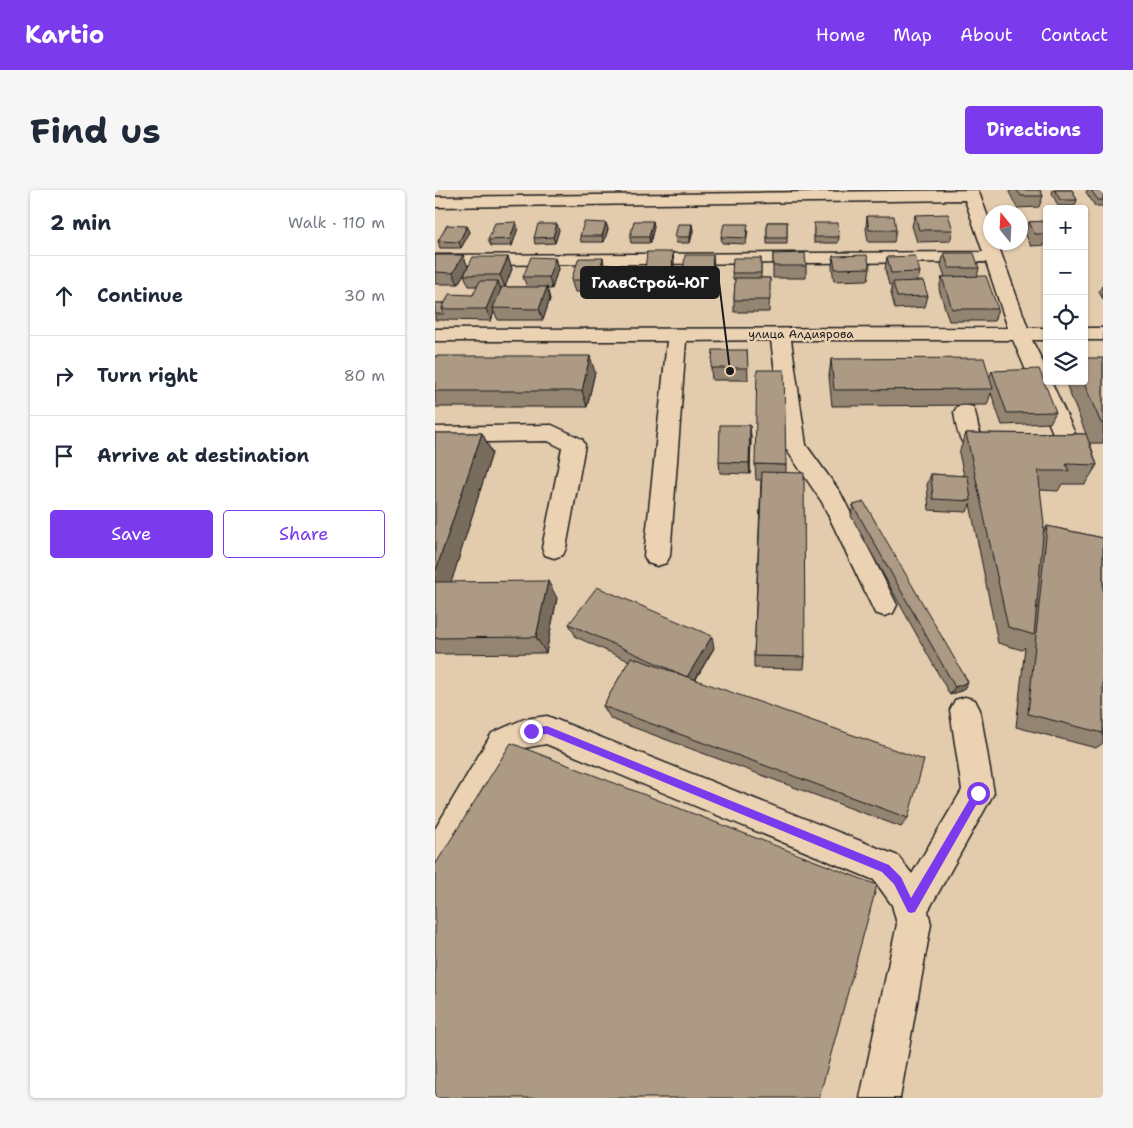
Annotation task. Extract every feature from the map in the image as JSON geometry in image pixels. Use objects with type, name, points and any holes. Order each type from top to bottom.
[{"type":"street","points":[[435,202],[971,192],[1020,334],[1066,438],[1039,443],[978,445],[969,436],[965,412]]},
{"type":"street","points":[[435,260],[994,257]]},
{"type":"street","points":[[780,334],[795,446],[832,498],[884,605]]},
{"type":"street","name":"улица Алдиярова","points":[[435,335],[1043,334]]},
{"type":"street","points":[[1088,334],[1103,334]]},
{"type":"street","points":[[657,556],[677,335]]},
{"type":"street","points":[[435,435],[552,433],[574,445],[554,548]]},
{"type":"street","points":[[911,908],[978,793],[965,710]]},
{"type":"street","points":[[435,860],[503,743],[517,735],[531,731],[547,730],[886,868],[897,880],[911,908],[914,924],[880,1098]]},
{"type":"building","points":[[1017,190],[1040,190],[1043,196],[1021,196]]},
{"type":"building","points":[[1055,190],[1072,190],[1077,200],[1060,200]]},
{"type":"building","points":[[1091,190],[1103,190],[1103,200],[1098,200]]},
{"type":"building","points":[[948,214],[953,230],[919,230],[915,215]]},
{"type":"building","points":[[867,216],[894,216],[896,230],[869,230]]},
{"type":"building","points":[[634,221],[653,221],[649,237],[630,237]]},
{"type":"building","points":[[1043,221],[1043,234],[1035,234],[1029,222]]},
{"type":"building","points":[[516,222],[510,239],[488,240],[495,223]]},
{"type":"building","points":[[584,222],[606,223],[602,236],[580,236]]},
{"type":"building","points":[[767,222],[787,222],[787,238],[767,238]]},
{"type":"building","points":[[814,223],[838,223],[839,237],[814,237]]},
{"type":"building","points":[[538,224],[557,224],[553,237],[534,238]]},
{"type":"building","points":[[678,224],[692,224],[690,237],[675,237]]},
{"type":"building","points":[[724,224],[748,224],[746,238],[721,237]]},
{"type":"building","points":[[447,225],[467,226],[459,242],[438,241]]},
{"type":"building","points":[[647,252],[673,252],[672,269],[645,270]]},
{"type":"building","points":[[805,253],[806,266],[773,266],[773,254]]},
{"type":"building","points":[[944,253],[974,253],[979,268],[949,268]]},
{"type":"building","points":[[435,255],[463,255],[453,273],[435,272]]},
{"type":"building","points":[[685,255],[713,255],[712,272],[683,272]]},
{"type":"building","points":[[867,255],[870,268],[835,269],[833,256]]},
{"type":"building","points":[[915,256],[920,272],[891,273],[887,257]]},
{"type":"building","points":[[473,257],[508,257],[500,275],[464,275]]},
{"type":"building","points":[[531,257],[555,258],[549,277],[523,277]]},
{"type":"building","points":[[579,258],[603,258],[597,280],[571,280]]},
{"type":"building","points":[[733,258],[761,258],[761,273],[732,273]]},
{"type":"building","points":[[986,276],[998,309],[952,309],[942,277]]},
{"type":"building","points":[[735,278],[770,278],[770,300],[734,300]]},
{"type":"building","points":[[480,281],[498,281],[486,309],[442,309],[449,294],[473,295]]},
{"type":"building","points":[[923,281],[928,296],[897,297],[893,282]]},
{"type":"building","points":[[502,287],[547,287],[539,309],[493,308]]},
{"type":"building","points":[[435,303],[444,303],[443,314],[435,314]]},
{"type":"building","points":[[713,350],[747,350],[748,368],[711,368]]},
{"type":"building","points":[[435,356],[590,356],[582,391],[435,391]]},
{"type":"building","points":[[984,358],[993,389],[834,390],[831,359]]},
{"type":"building","points":[[1088,358],[1103,358],[1103,423],[1101,423],[1085,385],[1088,385]]},
{"type":"building","points":[[1039,369],[1043,385],[1045,385],[1056,412],[1007,413],[992,371]]},
{"type":"building","points":[[757,370],[784,370],[786,465],[755,464]]},
{"type":"building","points":[[720,425],[750,425],[749,463],[719,462]]},
{"type":"building","points":[[435,433],[482,433],[435,573]]},
{"type":"building","points":[[966,433],[1086,434],[1097,465],[1066,464],[1069,471],[1038,471],[1044,524],[1034,635],[1008,627]]},
{"type":"building","points":[[762,472],[804,473],[805,657],[754,656]]},
{"type":"building","points":[[931,474],[968,476],[971,501],[933,499]]},
{"type":"building","points":[[864,502],[968,682],[955,687],[853,505]]},
{"type":"building","points":[[1047,526],[1103,538],[1103,733],[1028,714]]},
{"type":"building","points":[[548,581],[536,637],[435,638],[435,582]]},
{"type":"building","points":[[597,587],[712,636],[687,677],[569,624]]},
{"type":"building","points":[[631,657],[924,760],[908,818],[603,706]]},
{"type":"building","points":[[511,743],[877,885],[819,1098],[435,1098],[435,865]]},
{"type":"place","name":"ГлавСтрой-ЮГ","points":[[730,371]]},
{"type":"route","points":[[531,731],[547,730],[886,868],[897,880],[911,908],[978,793]]}]
